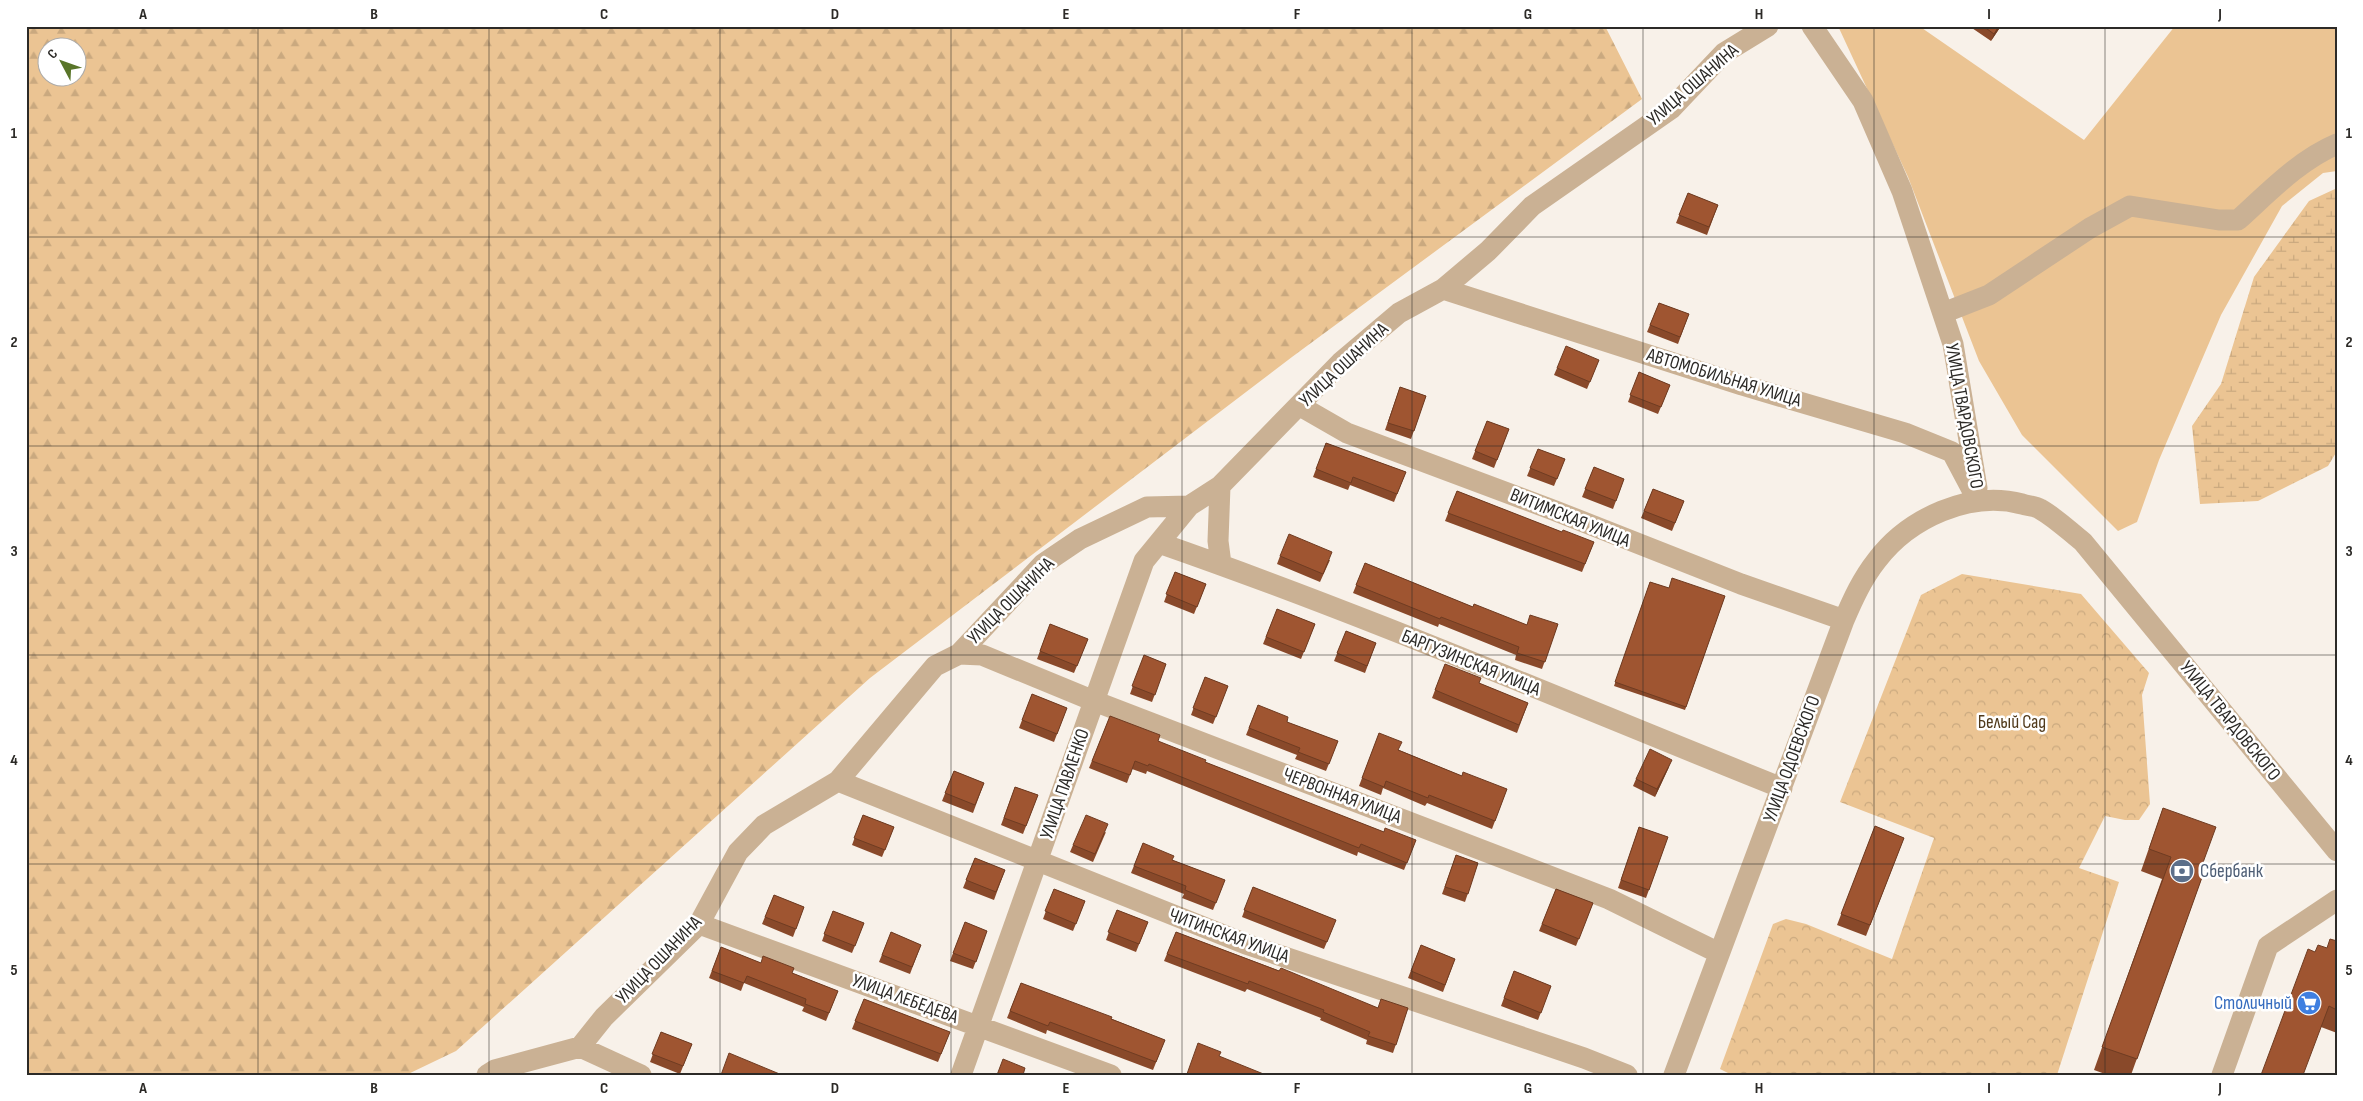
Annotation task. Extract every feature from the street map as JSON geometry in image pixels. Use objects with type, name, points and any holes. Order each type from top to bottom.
[{"type":"street","name":"УЛИЦА ОШАНИНА","points":[[580,1048],[604,1017],[699,924],[738,852],[764,825],[838,781],[935,666],[959,654],[1042,564],[1080,539],[1147,508],[1190,506],[1220,486],[1341,362],[1399,313],[1443,289],[1488,251],[1532,206],[1671,109],[1724,53],[1768,26]]},
{"type":"street","name":"УЛИЦА ТВАРДОВСКОГО","points":[[1812,26],[1863,101],[1902,191],[1953,344],[1978,501],[2006,500],[2040,509],[2083,542],[2337,851]]},
{"type":"street","points":[[1943,313],[1989,295],[2090,228],[2130,206],[2219,220],[2238,220],[2274,187],[2322,150],[2337,144]]},
{"type":"street","name":"АВТОМОБИЛЬНАЯ УЛИЦА","points":[[1443,289],[1742,386],[1906,433],[1952,452],[1978,501]]},
{"type":"street","name":"ВИТИМСКАЯ УЛИЦА","points":[[1300,406],[1347,434],[1553,510],[1741,584],[1844,620]]},
{"type":"street","points":[[1220,486],[1218,541],[1221,564]]},
{"type":"street","name":"УЛИЦА ОДОЕВСКОГО","points":[[1674,1075],[1844,620],[1860,584],[1878,558],[1902,534],[1946,508],[1978,501]]},
{"type":"street","name":"УЛИЦА ПАВЛЕНКО","points":[[961,1075],[1144,561],[1190,506]]},
{"type":"street","name":"БАРГУЗИНСКАЯ УЛИЦА","points":[[1159,543],[1221,564],[1494,671],[1782,788]]},
{"type":"street","name":"ЧЕРВОННАЯ УЛИЦА","points":[[959,654],[982,655],[1094,701],[1609,899],[1719,953]]},
{"type":"street","name":"ЧИТИНСКАЯ УЛИЦА","points":[[838,781],[1246,944],[1584,1058],[1627,1075]]},
{"type":"street","points":[[2222,1075],[2268,946],[2337,900]]},
{"type":"street","name":"УЛИЦА ЛЕБЕДЕВА","points":[[699,924],[1111,1075]]},
{"type":"street","points":[[487,1075],[495,1070],[580,1048],[642,1075]]},
{"type":"green space","points":[[26,26],[1605,26],[1642,99],[1292,357],[870,678],[456,1051],[406,1075],[26,1075]]},
{"type":"green space","points":[[1838,26],[1919,26],[2084,140],[2175,26],[2337,26],[2337,171],[2323,173],[2282,206],[2221,315],[2159,460],[2137,522],[2118,531],[2022,435],[1979,361],[1908,177]]},
{"type":"green space","points":[[2335,189],[2337,190],[2337,451],[2328,466],[2258,501],[2200,504],[2192,426],[2221,384],[2254,277],[2309,201]]},
{"type":"green space","name":"Белый Сад","points":[[1962,574],[2081,594],[2149,673],[2142,695],[2150,804],[2139,820],[2125,820],[2105,816],[2079,868],[2119,882],[2057,1075],[1730,1074],[1720,1069],[1773,924],[1786,919],[1806,924],[1892,959],[1934,838],[1840,802],[1921,595]]},
{"type":"building","points":[[1983,26],[1999,26],[1994,34]]},
{"type":"building","points":[[1688,193],[1718,205],[1709,227],[1679,215]]},
{"type":"building","points":[[1659,303],[1689,314],[1680,337],[1650,325]]},
{"type":"building","points":[[1566,346],[1599,360],[1590,382],[1557,368]]},
{"type":"building","points":[[1639,372],[1670,385],[1661,407],[1630,395]]},
{"type":"building","points":[[1400,387],[1426,396],[1414,431],[1388,423]]},
{"type":"building","points":[[1487,421],[1509,429],[1497,460],[1475,451]]},
{"type":"building","points":[[1326,443],[1406,472],[1397,494],[1353,477],[1351,483],[1316,469]]},
{"type":"building","points":[[1538,449],[1565,459],[1557,479],[1530,468]]},
{"type":"building","points":[[1594,467],[1624,479],[1616,501],[1585,489]]},
{"type":"building","points":[[1653,489],[1684,501],[1675,523],[1644,511]]},
{"type":"building","points":[[1457,491],[1562,532],[1563,530],[1594,542],[1585,564],[1448,513]]},
{"type":"building","points":[[1289,534],[1332,552],[1323,574],[1280,556]]},
{"type":"building","points":[[1365,563],[1473,607],[1474,604],[1527,625],[1530,615],[1558,624],[1545,662],[1517,653],[1519,647],[1441,617],[1440,619],[1356,585]]},
{"type":"building","points":[[1175,572],[1206,584],[1197,607],[1166,594]]},
{"type":"building","points":[[1672,578],[1725,596],[1686,707],[1615,682],[1650,582],[1669,588]]},
{"type":"building","points":[[1277,609],[1315,624],[1304,652],[1266,637]]},
{"type":"building","points":[[1050,624],[1088,639],[1077,666],[1040,651]]},
{"type":"building","points":[[1346,631],[1376,643],[1367,666],[1337,653]]},
{"type":"building","points":[[1144,655],[1166,664],[1155,695],[1132,686]]},
{"type":"building","points":[[1445,664],[1481,678],[1479,683],[1528,703],[1519,725],[1435,690]]},
{"type":"building","points":[[1205,677],[1228,686],[1216,717],[1193,708]]},
{"type":"building","points":[[1032,694],[1067,708],[1057,734],[1022,720]]},
{"type":"building","points":[[1258,705],[1288,717],[1287,722],[1338,741],[1329,764],[1298,752],[1300,748],[1249,728]]},
{"type":"building","points":[[1110,716],[1160,735],[1158,741],[1206,760],[1205,762],[1384,832],[1385,828],[1416,840],[1407,863],[1361,844],[1359,848],[1149,764],[1148,766],[1135,761],[1130,775],[1092,761]]},
{"type":"building","points":[[1379,733],[1402,742],[1398,750],[1462,776],[1463,772],[1507,789],[1495,821],[1429,795],[1428,798],[1386,781],[1384,787],[1362,778]]},
{"type":"building","points":[[1650,749],[1672,760],[1657,789],[1636,779]]},
{"type":"building","points":[[954,771],[984,783],[975,805],[945,793]]},
{"type":"building","points":[[1015,787],[1038,795],[1026,826],[1004,818]]},
{"type":"building","points":[[2163,808],[2216,827],[2201,868],[2205,869],[2137,1059],[2102,1047],[2171,857],[2149,849]]},
{"type":"building","points":[[863,815],[894,827],[885,850],[854,838]]},
{"type":"building","points":[[1086,815],[1108,824],[1095,854],[1073,845]]},
{"type":"building","points":[[1875,826],[1904,838],[1870,925],[1841,914]]},
{"type":"building","points":[[1639,827],[1668,837],[1649,890],[1621,880]]},
{"type":"building","points":[[1143,843],[1174,856],[1172,860],[1225,880],[1216,903],[1185,890],[1186,886],[1134,866]]},
{"type":"building","points":[[1456,855],[1478,863],[1468,894],[1445,887]]},
{"type":"building","points":[[975,858],[1005,870],[996,892],[966,880]]},
{"type":"building","points":[[1253,887],[1336,920],[1327,942],[1244,910]]},
{"type":"building","points":[[1054,889],[1085,901],[1076,924],[1045,911]]},
{"type":"building","points":[[1556,889],[1593,903],[1579,939],[1542,924]]},
{"type":"building","points":[[774,895],[804,907],[796,929],[765,917]]},
{"type":"building","points":[[1117,910],[1148,922],[1139,944],[1108,932]]},
{"type":"building","points":[[833,911],[864,923],[855,946],[824,934]]},
{"type":"building","points":[[965,922],[987,931],[976,962],[953,953]]},
{"type":"building","points":[[891,932],[921,945],[912,967],[882,955]]},
{"type":"building","points":[[1176,932],[1279,971],[1281,968],[1378,1008],[1381,999],[1408,1008],[1396,1045],[1368,1036],[1370,1032],[1323,1012],[1324,1010],[1249,981],[1248,984],[1167,954]]},
{"type":"building","points":[[2330,939],[2337,941],[2337,1010],[2329,1006],[2303,1075],[2261,1075],[2308,949],[2315,952],[2318,945],[2327,948]]},
{"type":"building","points":[[1421,945],[1455,959],[1445,985],[1411,971]]},
{"type":"building","points":[[721,947],[761,963],[763,956],[794,968],[792,973],[838,991],[829,1013],[805,1004],[806,999],[747,976],[744,983],[712,971]]},
{"type":"building","points":[[1514,971],[1551,986],[1541,1013],[1504,998]]},
{"type":"building","points":[[1021,983],[1112,1017],[1111,1019],[1165,1040],[1156,1062],[1050,1022],[1048,1026],[1010,1011]]},
{"type":"building","points":[[864,999],[950,1032],[941,1054],[855,1021]]},
{"type":"building","points":[[661,1032],[692,1044],[683,1066],[652,1054]]},
{"type":"building","points":[[1198,1043],[1221,1052],[1219,1056],[1266,1075],[1187,1074]]},
{"type":"building","points":[[729,1053],[782,1075],[721,1075]]},
{"type":"building","points":[[1003,1059],[1025,1068],[1023,1075],[997,1075]]},
{"type":"place","name":"Сбербанк","points":[[2182,871]]},
{"type":"place","name":"Столичный","points":[[2309,1003]]}]
